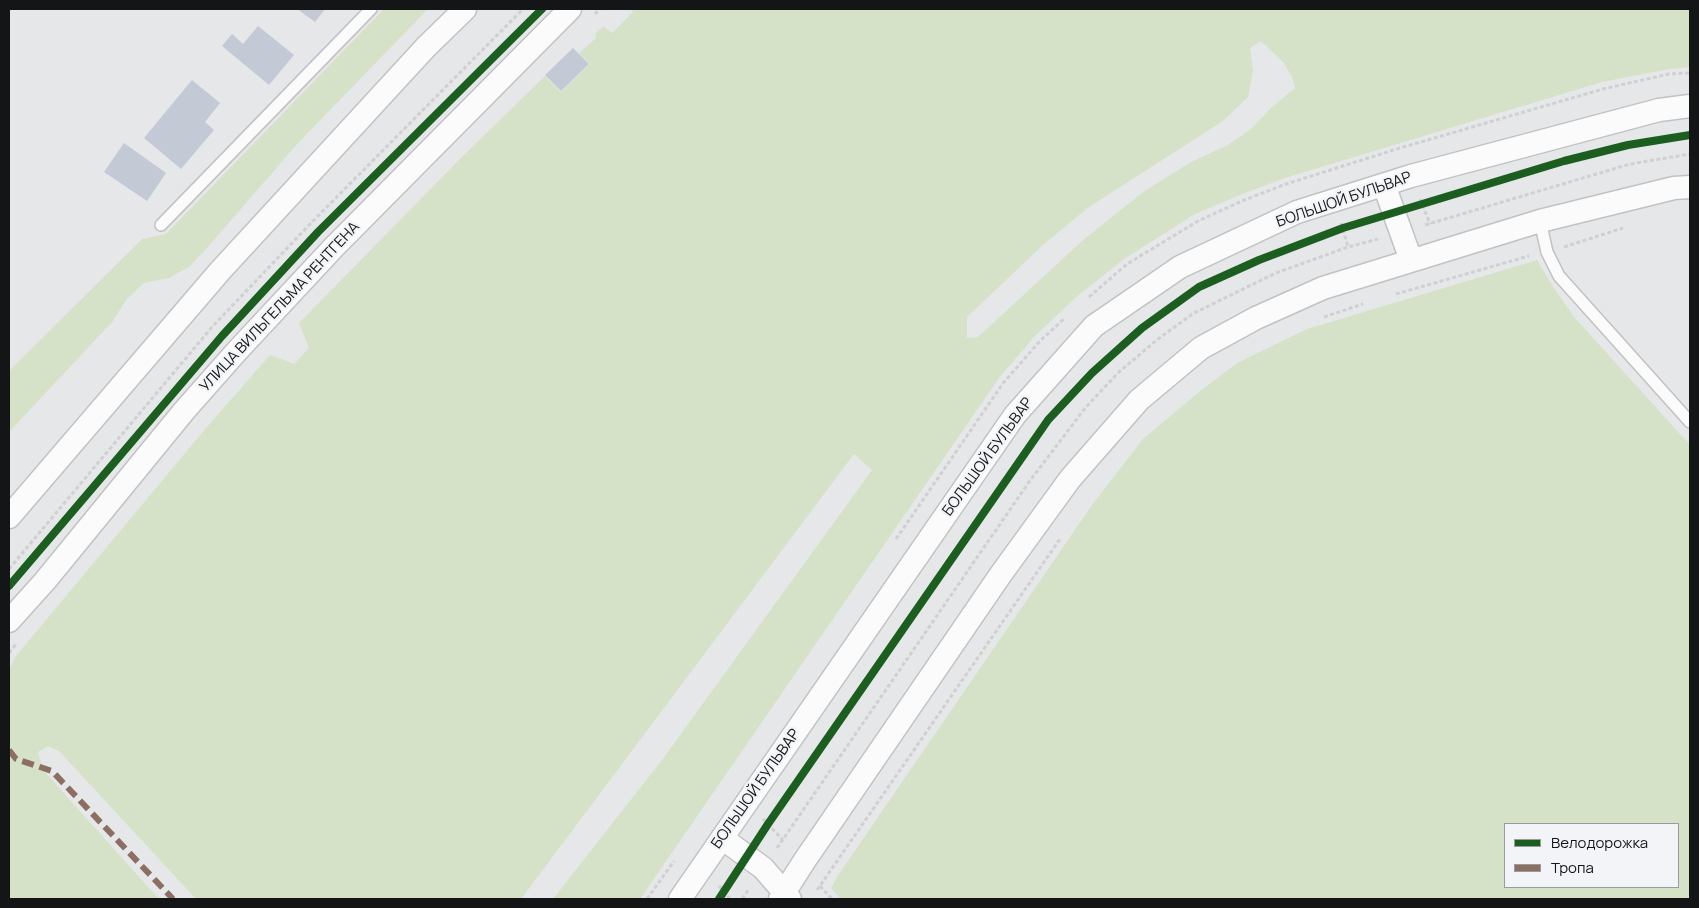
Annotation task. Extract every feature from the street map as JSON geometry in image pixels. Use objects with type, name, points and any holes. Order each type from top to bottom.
[{"type":"street","points":[[9,517],[220,271],[426,47],[465,9]]},
{"type":"street","name":"УЛИЦА ВИЛЬГЕЛЬМА РЕНТГЕНА","points":[[9,621],[45,581],[184,411],[237,351],[334,247],[570,9]]},
{"type":"street","name":"БОЛЬШОЙ БУЛЬВАР","points":[[680,899],[1015,415],[1094,326],[1180,267],[1297,212],[1411,176],[1659,110],[1690,106]]},
{"type":"street","points":[[1384,185],[1411,260]]},
{"type":"street","points":[[722,838],[763,868],[785,897],[1001,574],[1070,479],[1138,400],[1201,348],[1256,318],[1323,288],[1540,221],[1674,188],[1690,186]]},
{"type":"lane","points":[[161,224],[371,9]]},
{"type":"lane","points":[[1540,221],[1548,252],[1559,276],[1690,422]]},
{"type":"path","points":[[9,569],[212,326],[310,223],[524,9]]},
{"type":"path","points":[[1087,299],[1127,264],[1198,221],[1277,187],[1400,148],[1603,89],[1668,74],[1690,73]]},
{"type":"path","points":[[1397,222],[1456,217],[1630,164],[1690,154]]},
{"type":"path","points":[[774,852],[1029,482],[1086,408],[1120,372],[1158,339],[1194,313],[1235,291],[1276,273],[1348,247],[1397,222],[1430,201]]},
{"type":"path","points":[[1334,232],[1351,226]]},
{"type":"path","points":[[1388,296],[1548,252],[1631,226]]},
{"type":"path","points":[[1322,318],[1367,302]]},
{"type":"path","points":[[893,544],[1004,382],[1040,341],[1067,317]]},
{"type":"path","points":[[816,892],[1065,532]]},
{"type":"path","points":[[719,899],[721,888],[734,878],[774,816]]},
{"type":"path","points":[[762,817],[786,844]]},
{"type":"path","points":[[647,899],[674,860]]},
{"type":"path","points":[[734,878],[755,899]]},
{"type":"path","points":[[820,886],[832,899]]},
{"type":"path","points":[[721,888],[730,899]]},
{"type":"green space","points":[[384,9],[428,9],[299,142],[189,267],[169,278],[144,283],[126,300],[113,321],[9,432],[9,371],[142,239],[166,234]]},
{"type":"green space","points":[[631,9],[1690,9],[1690,67],[1669,69],[1602,82],[1285,178],[1195,214],[1124,259],[1075,298],[1035,336],[999,378],[640,899],[553,899],[662,760],[872,470],[854,454],[521,899],[196,899],[59,751],[48,746],[38,752],[43,770],[159,899],[9,899],[9,669],[16,656],[206,428],[270,355],[294,364],[309,348],[299,323],[460,159],[545,76],[561,92],[590,64],[579,53],[596,38],[596,33],[603,26],[612,33],[633,12]],"holes":[[[1261,41],[1284,63],[1292,77],[1295,88],[1272,107],[1251,129],[1228,145],[1191,162],[1143,192],[1082,241],[978,337],[967,338],[967,317],[1043,245],[1089,207],[1223,121],[1248,97],[1253,71],[1250,48]]]},
{"type":"green space","points":[[1537,260],[1575,318],[1690,445],[1690,899],[841,899],[831,888],[1092,505],[1143,439],[1237,363],[1307,329]]},
{"type":"building","points":[[297,9],[325,9],[315,22]]},
{"type":"building","points":[[258,26],[294,55],[269,85],[222,46],[232,34],[243,44]]},
{"type":"building","points":[[573,48],[589,64],[561,91],[545,75]]},
{"type":"building","points":[[192,80],[220,103],[205,122],[214,130],[181,169],[144,138]]},
{"type":"building","points":[[124,143],[166,173],[147,201],[104,172]]},
{"type":"marked path","points":[[9,750],[16,759],[52,771],[173,899]]},
{"type":"cycle path","points":[[9,586],[222,336],[318,232],[542,9]]},
{"type":"cycle path","points":[[719,899],[768,824],[1048,420],[1092,373],[1142,328],[1199,287],[1259,260],[1343,228],[1564,161],[1628,145],[1690,135]]}]
